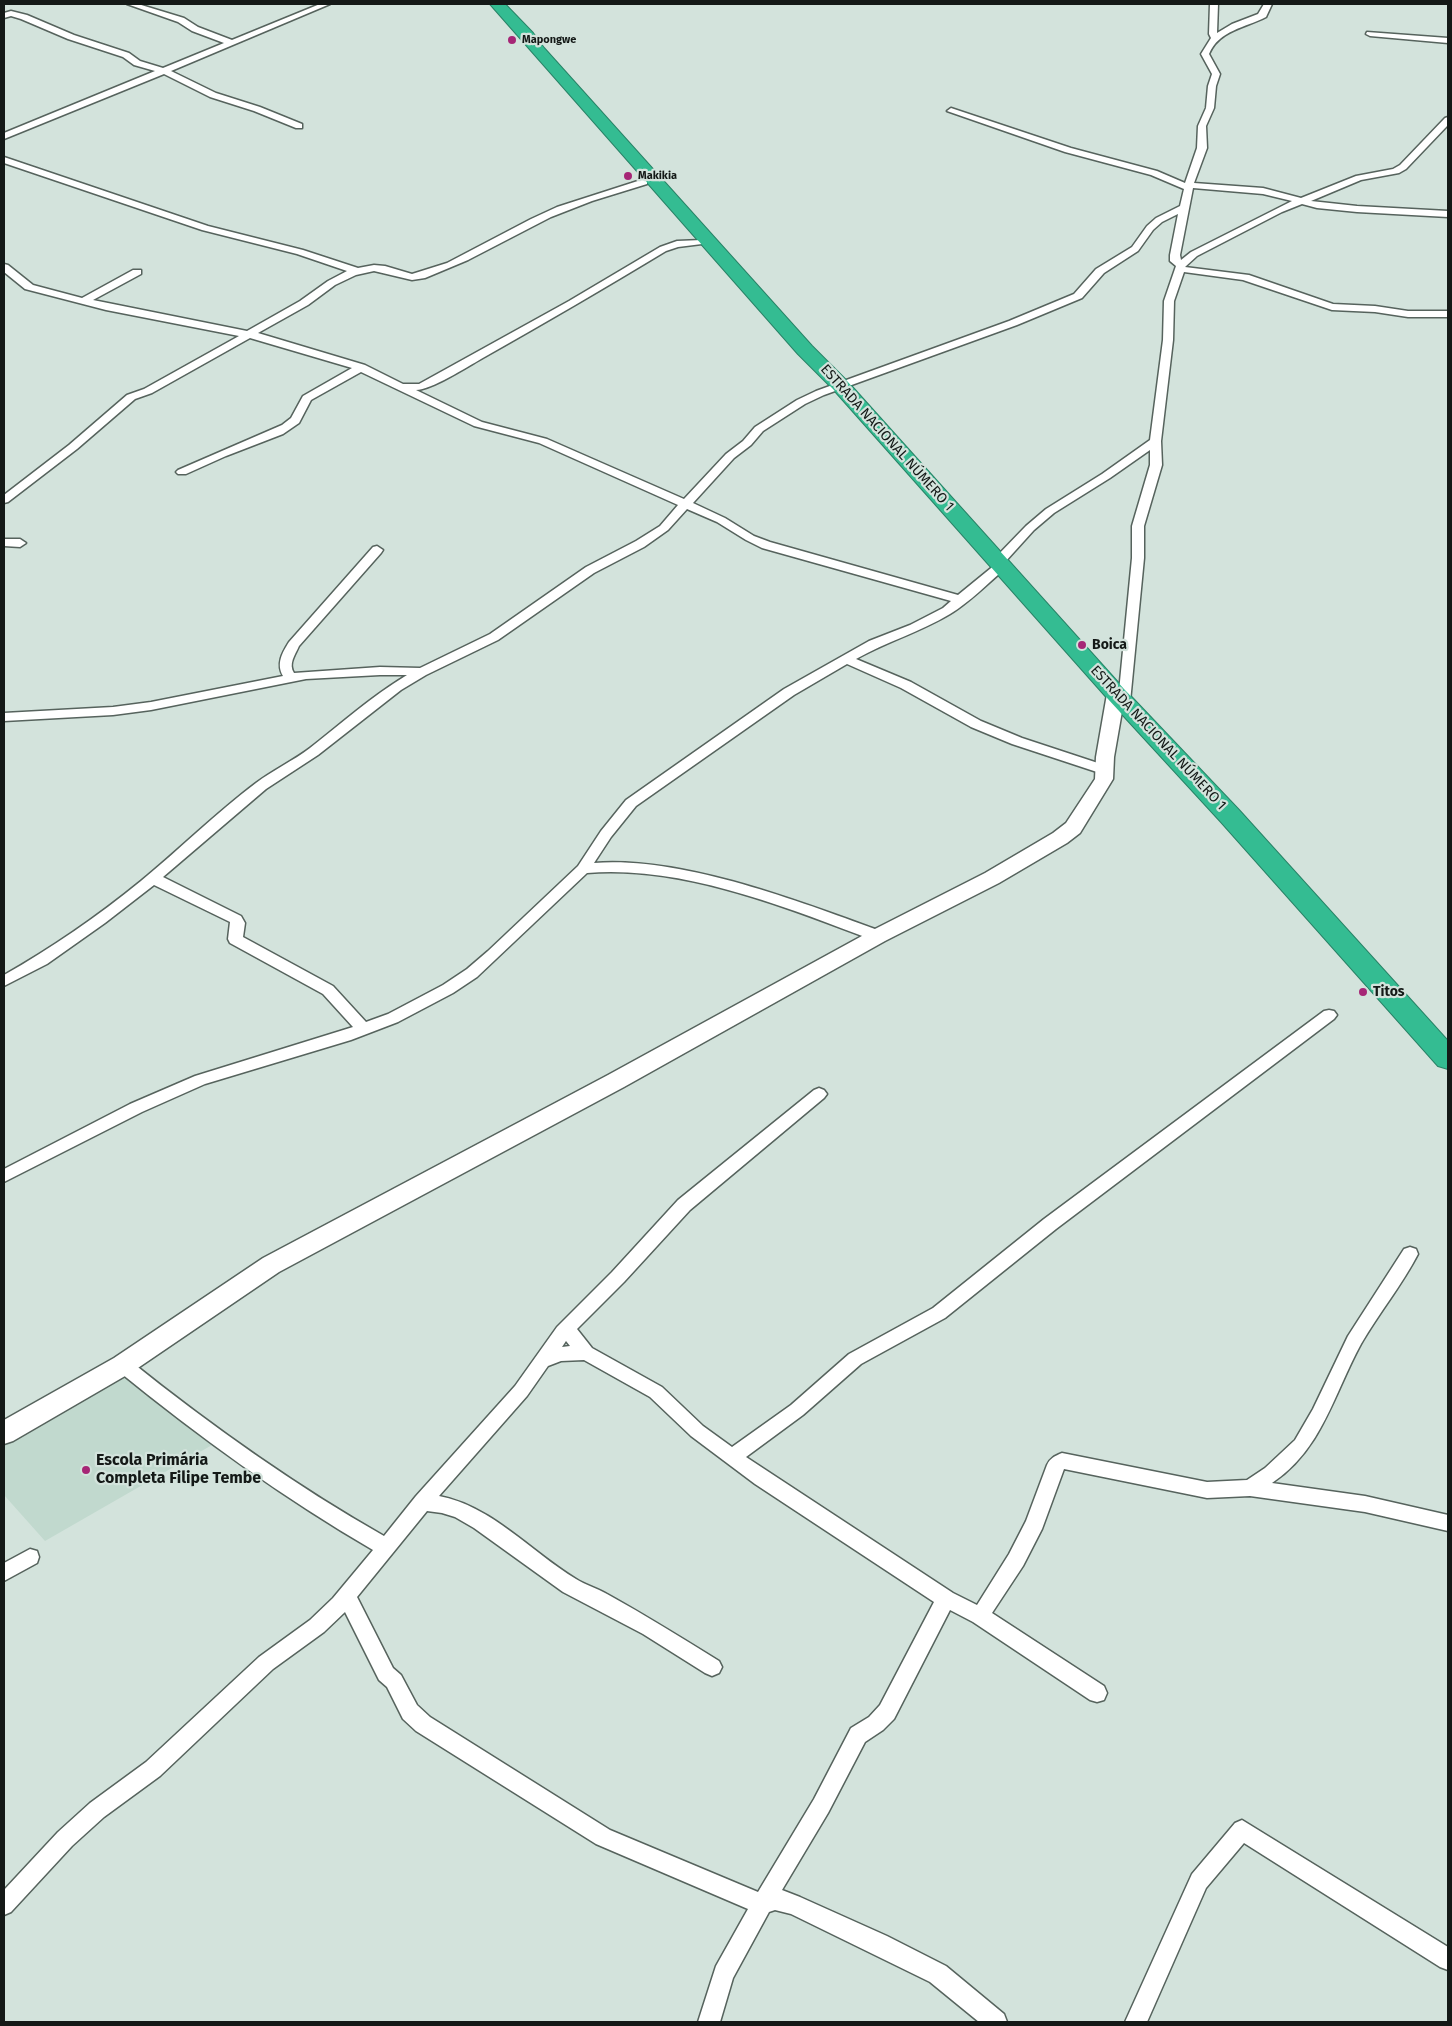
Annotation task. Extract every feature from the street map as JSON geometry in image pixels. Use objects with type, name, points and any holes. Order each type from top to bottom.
[{"type":"highway","name":"ESTRADA NACIONAL NÚMERO 1","points":[[497,4],[767,307],[840,385],[1120,698],[1230,816],[1448,1059]]},
{"type":"street","points":[[131,4],[181,20],[195,29],[233,43]]},
{"type":"street","points":[[4,136],[326,4]]},
{"type":"street","points":[[1214,4],[1213,34],[1215,38]]},
{"type":"street","points":[[1268,4],[1264,14],[1238,25],[1215,38],[1208,45],[1205,54],[1216,74],[1212,86],[1212,99],[1202,126],[1202,148],[1188,186],[1175,261],[1180,267],[1245,277],[1332,307],[1375,309],[1408,314],[1448,314]]},
{"type":"street","points":[[4,16],[11,13],[24,17],[71,37],[126,55],[137,62],[165,71],[213,95],[257,109],[299,126]]},
{"type":"street","points":[[1370,34],[1448,41]]},
{"type":"street","points":[[951,111],[1061,148],[1154,173],[1188,186],[1254,190],[1303,201],[1357,209],[1448,214]]},
{"type":"street","points":[[4,1433],[123,1365],[271,1265],[616,1081],[878,936],[992,878],[1060,838],[1073,828],[1104,779],[1105,757],[1120,698],[1138,558],[1138,526],[1156,465],[1155,441],[1168,340],[1169,301],[1180,267],[1194,254],[1232,233],[1303,201],[1359,178],[1396,172],[1444,131],[1448,120]]},
{"type":"street","points":[[4,160],[205,228],[300,252],[357,271]]},
{"type":"street","points":[[4,500],[73,446],[131,397],[148,391],[304,303],[318,291],[357,271],[368,268],[382,269],[409,277],[419,277],[470,255],[573,204],[644,182]]},
{"type":"street","points":[[4,981],[73,940],[153,878],[261,786],[313,752],[370,706],[422,672],[486,642],[590,570],[652,538],[758,429],[801,402],[840,385],[1013,323],[1078,296],[1100,271],[1135,249],[1150,228],[1159,220],[1185,207]]},
{"type":"street","points":[[400,387],[421,387],[574,303],[663,249],[677,244],[699,242]]},
{"type":"street","points":[[4,267],[29,287],[84,302],[248,334],[361,367],[478,424],[543,442],[684,506],[721,520],[750,538],[766,545],[961,600]]},
{"type":"street","points":[[84,302],[137,272]]},
{"type":"street","points":[[182,472],[211,458],[283,429],[299,417],[301,405],[307,398],[361,367]]},
{"type":"street","points":[[4,1176],[136,1108],[200,1080],[346,1036],[393,1018],[448,989],[472,973],[493,955],[583,869],[606,834],[632,803],[789,692],[873,644],[936,618],[961,600],[1001,563],[1030,528],[1050,511],[1155,441]]},
{"type":"street","points":[[1129,459],[1156,465]]},
{"type":"street","points":[[4,542],[20,543]]},
{"type":"street","points":[[290,677],[284,668],[293,645],[377,550]]},
{"type":"street","points":[[847,660],[906,685],[976,724],[1017,741],[1105,770]]},
{"type":"street","points":[[4,716],[113,711],[151,706],[290,677],[380,671],[422,672]]},
{"type":"street","points":[[583,869],[628,866],[690,877],[771,898],[878,936]]},
{"type":"street","points":[[153,878],[236,920],[238,922],[235,939],[328,990],[363,1029]]},
{"type":"street","points":[[732,1457],[797,1410],[855,1359],[939,1313],[961,1297],[1050,1224],[1329,1015]]},
{"type":"street","points":[[4,1905],[65,1840],[97,1810],[153,1769],[266,1663],[296,1643],[332,1612],[351,1605],[387,1548],[422,1502],[521,1391],[566,1329],[618,1277],[684,1205],[819,1094]]},
{"type":"street","points":[[1250,1488],[1271,1474],[1301,1445],[1320,1414],[1354,1341],[1410,1254]]},
{"type":"street","points":[[566,1329],[586,1353],[656,1392],[697,1431],[732,1457],[946,1599],[980,1616],[1098,1693]]},
{"type":"street","points":[[543,1361],[560,1354],[586,1353]]},
{"type":"street","points":[[123,1365],[173,1406],[232,1448],[336,1519],[387,1548]]},
{"type":"street","points":[[980,1616],[1016,1560],[1035,1523],[1056,1465],[1062,1461],[1207,1490],[1250,1488],[1365,1504],[1448,1523]]},
{"type":"street","points":[[422,1502],[432,1502],[460,1512],[500,1536],[572,1587],[597,1598],[617,1611],[642,1623],[712,1667]]},
{"type":"street","points":[[4,1573],[30,1558]]},
{"type":"street","points":[[710,2022],[724,1974],[762,1904],[821,1806],[858,1735],[863,1729],[871,1727],[879,1721],[887,1712],[946,1599]]},
{"type":"street","points":[[351,1605],[386,1674],[394,1681],[410,1712],[423,1724],[516,1780],[603,1836],[762,1904],[775,1900],[793,1904],[938,1974],[995,2022]]},
{"type":"street","points":[[1136,2022],[1180,1919],[1199,1881],[1242,1830],[1448,1959]]},
{"type":"shaded area","name":"Escola Primária Completa Filipe Tembe","points":[[126,1375],[212,1445],[45,1541],[4,1495],[4,1445]]},
{"type":"place","name":"Mapongwe","points":[[512,40]]},
{"type":"place","name":"Makikia","points":[[628,176]]},
{"type":"place","name":"Boica","points":[[1082,645]]},
{"type":"place","name":"Titos","points":[[1363,992]]},
{"type":"place","name":"Escola Primária Completa Filipe Tembe","points":[[86,1470]]}]
